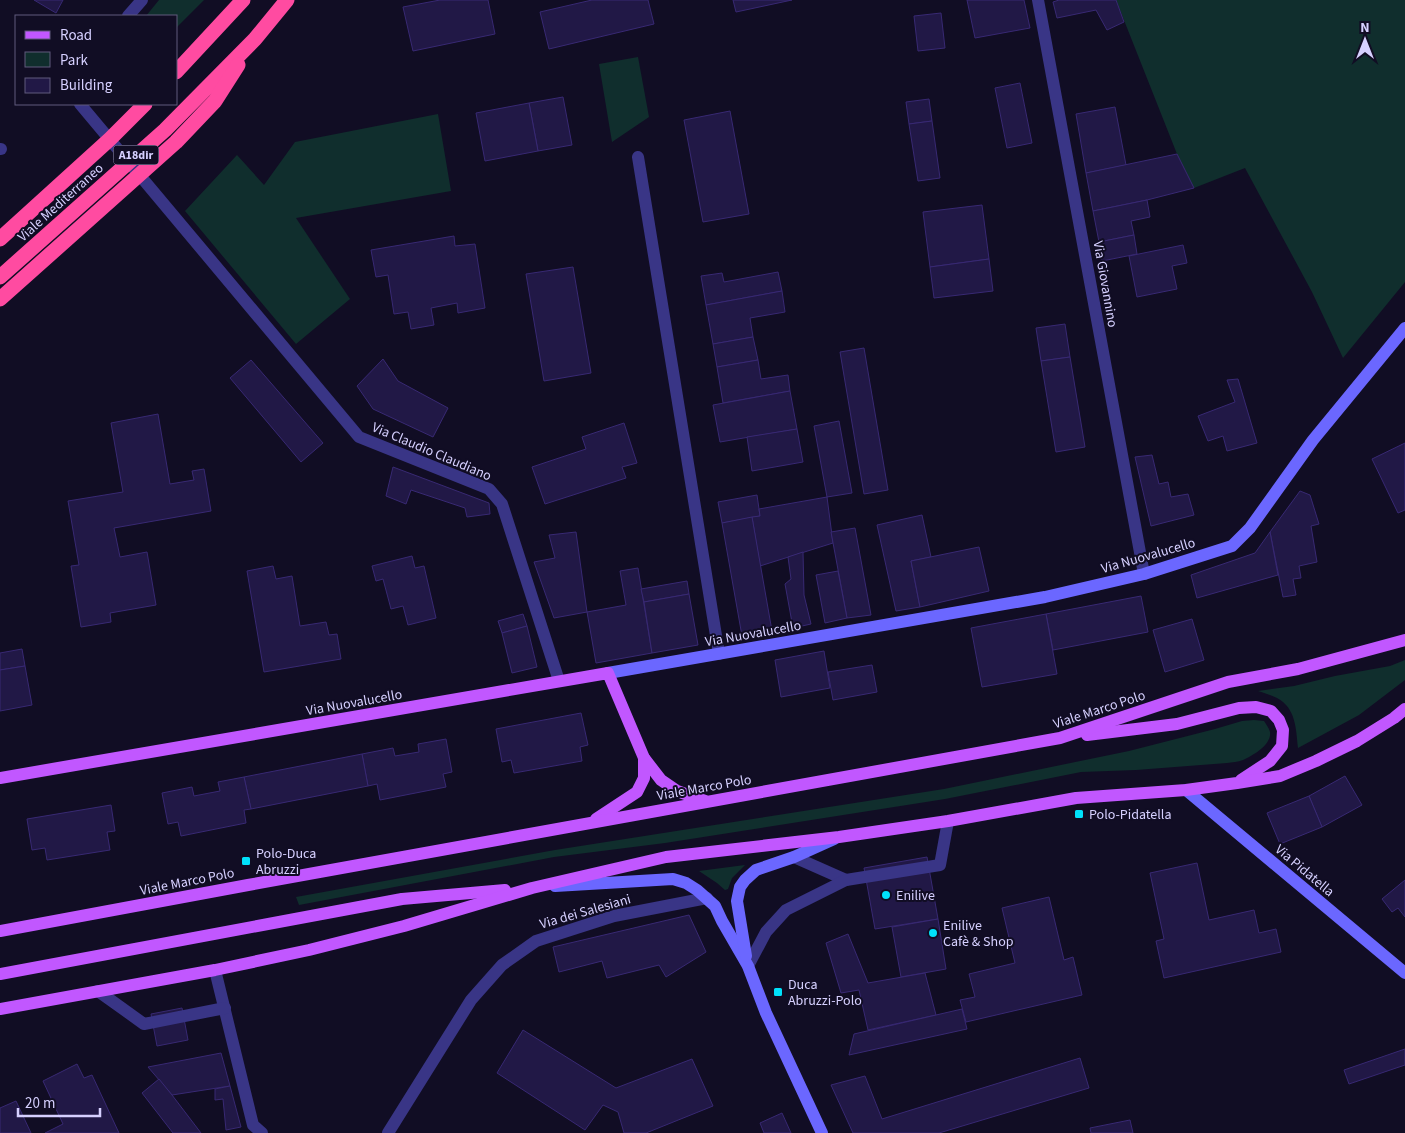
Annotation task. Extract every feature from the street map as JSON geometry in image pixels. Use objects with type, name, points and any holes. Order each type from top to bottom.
[{"type":"highway","points":[[178,70],[243,0]]},
{"type":"highway","name":"Viale Mediterraneo","points":[[0,277],[165,130],[255,38],[287,0]]},
{"type":"highway","points":[[0,299],[176,142],[215,101],[255,38]]},
{"type":"highway","name":"Viale Mediterraneo","points":[[0,239],[110,139],[144,105]]},
{"type":"main road","name":"Via Nuovalucello","points":[[0,778],[1045,597],[1144,574],[1232,546],[1250,528],[1314,440],[1405,328]]},
{"type":"main road","name":"Viale Marco Polo","points":[[0,931],[1060,738],[1228,682],[1298,670],[1405,640]]},
{"type":"main road","points":[[608,673],[644,758],[661,780],[677,791],[708,802]]},
{"type":"main road","points":[[1060,738],[1177,724],[1239,708],[1256,707],[1271,711],[1279,720],[1283,730],[1282,746],[1270,761],[1237,783]]},
{"type":"main road","points":[[0,1009],[216,970],[309,950],[404,926],[532,888],[666,857],[839,837],[948,821],[1076,798],[1186,790],[1280,776],[1316,762],[1357,741],[1405,710]]},
{"type":"main road","points":[[590,823],[637,792],[644,778],[644,758]]},
{"type":"main road","name":"Via Pidatella","points":[[1186,790],[1405,973]]},
{"type":"main road","points":[[822,1133],[766,1014],[748,966],[737,901],[740,888],[756,870],[794,857],[839,837]]},
{"type":"main road","points":[[0,974],[402,899],[673,879],[686,883],[698,890],[715,906],[722,922],[748,966]]},
{"type":"street","points":[[129,15],[142,0]]},
{"type":"street","name":"Via Giovannino","points":[[1038,0],[1144,574]]},
{"type":"street","name":"Via Claudio Claudiano","points":[[84,109],[359,437],[489,489],[502,504],[559,681]]},
{"type":"street","points":[[638,157],[719,654]]},
{"type":"street","points":[[748,966],[766,932],[786,910],[846,880],[940,865],[948,821]]},
{"type":"street","points":[[794,857],[846,880]]},
{"type":"street","name":"Via dei Salesiani","points":[[388,1133],[471,1000],[502,965],[536,941],[614,916],[707,898]]},
{"type":"street","points":[[216,970],[253,1125],[262,1133]]},
{"type":"street","points":[[98,991],[144,1024],[225,1008]]},
{"type":"green space","points":[[159,0],[204,0],[178,26],[178,15],[147,15]]},
{"type":"green space","points":[[1116,0],[1405,0],[1405,282],[1343,358],[1312,292],[1245,168],[1194,188],[1177,154]]},
{"type":"green space","points":[[638,57],[649,117],[612,142],[599,64]]},
{"type":"green space","points":[[438,114],[451,191],[296,218],[350,299],[296,344],[185,211],[237,155],[264,185],[295,142]]},
{"type":"green space","points":[[1405,660],[1405,680],[1359,715],[1298,748],[1294,720],[1288,707],[1277,698],[1258,691],[1294,686],[1390,666]]},
{"type":"green space","points":[[1242,721],[1264,721],[1270,731],[1270,737],[1265,746],[1256,753],[1237,762],[1136,770],[1081,772],[945,799],[665,843],[554,857],[299,905],[296,897],[555,850],[944,789],[1129,751]]},
{"type":"green space","points":[[745,865],[732,878],[728,889],[725,890],[699,871]]},
{"type":"building","points":[[34,0],[63,0],[56,13]]},
{"type":"building","points":[[440,0],[488,0],[495,34],[413,51],[403,7]]},
{"type":"building","points":[[592,0],[648,0],[654,24],[549,49],[540,12]]},
{"type":"building","points":[[733,0],[792,0],[736,12]]},
{"type":"building","points":[[967,0],[1024,0],[1030,28],[975,38]]},
{"type":"building","points":[[1059,0],[1116,0],[1124,22],[1107,30],[1096,10],[1057,18],[1053,2]]},
{"type":"building","points":[[941,13],[945,48],[918,51],[914,16]]},
{"type":"building","points":[[1020,83],[1032,143],[1007,148],[995,88]]},
{"type":"building","points":[[563,97],[572,145],[538,151],[529,103]]},
{"type":"building","points":[[929,99],[932,121],[909,124],[906,102]]},
{"type":"building","points":[[529,103],[538,151],[485,161],[476,113]]},
{"type":"building","points":[[1115,107],[1126,165],[1086,173],[1076,114]]},
{"type":"building","points":[[730,111],[749,214],[703,222],[684,120]]},
{"type":"building","points":[[932,121],[940,178],[918,181],[909,124]]},
{"type":"building","points":[[1177,154],[1194,188],[1093,211],[1086,173]]},
{"type":"building","points":[[1147,200],[1150,217],[1131,221],[1134,235],[1099,242],[1093,211]]},
{"type":"building","points":[[982,205],[989,259],[930,267],[923,212]]},
{"type":"building","points":[[1134,235],[1137,254],[1102,261],[1099,242]]},
{"type":"building","points":[[454,236],[455,246],[475,244],[485,308],[458,313],[457,303],[431,308],[434,325],[411,329],[408,312],[394,314],[388,275],[376,277],[371,250]]},
{"type":"building","points":[[1183,245],[1187,263],[1172,266],[1177,289],[1137,297],[1129,256]]},
{"type":"building","points":[[989,259],[993,291],[934,298],[930,267]]},
{"type":"building","points":[[573,267],[591,373],[544,381],[526,274]]},
{"type":"building","points":[[778,272],[782,291],[706,305],[701,276],[722,273],[724,282]]},
{"type":"building","points":[[782,291],[785,312],[750,318],[753,337],[713,344],[706,305]]},
{"type":"building","points":[[1065,324],[1070,357],[1041,361],[1036,328]]},
{"type":"building","points":[[753,337],[758,360],[717,367],[713,344]]},
{"type":"building","points":[[864,348],[888,490],[864,494],[840,352]]},
{"type":"building","points":[[1070,357],[1085,447],[1056,452],[1041,361]]},
{"type":"building","points":[[383,359],[398,381],[448,408],[433,437],[373,409],[357,386]]},
{"type":"building","points":[[251,360],[323,443],[301,462],[230,378]]},
{"type":"building","points":[[758,360],[761,379],[788,375],[790,391],[723,403],[717,367]]},
{"type":"building","points":[[1238,379],[1257,443],[1227,451],[1223,436],[1208,441],[1198,416],[1235,402],[1227,380]]},
{"type":"building","points":[[790,391],[797,429],[720,442],[713,405]]},
{"type":"building","points":[[158,414],[170,484],[194,480],[192,471],[204,469],[211,511],[114,528],[120,557],[147,552],[156,605],[110,613],[111,622],[81,627],[71,566],[79,565],[68,501],[123,492],[111,423]]},
{"type":"building","points":[[839,421],[852,493],[827,497],[814,426]]},
{"type":"building","points":[[624,423],[637,463],[622,467],[626,478],[545,504],[532,467],[586,449],[582,437]]},
{"type":"building","points":[[797,429],[803,462],[752,471],[747,437]]},
{"type":"building","points":[[1405,443],[1405,510],[1398,513],[1372,459]]},
{"type":"building","points":[[1152,455],[1159,484],[1168,482],[1171,497],[1188,494],[1194,515],[1151,526],[1135,457]]},
{"type":"building","points":[[393,467],[489,503],[490,514],[467,517],[465,508],[411,490],[406,504],[386,496]]},
{"type":"building","points":[[1300,491],[1310,495],[1319,524],[1311,526],[1317,562],[1299,566],[1301,578],[1293,579],[1296,595],[1283,597],[1270,532]]},
{"type":"building","points":[[757,495],[760,516],[722,523],[718,502]]},
{"type":"building","points":[[827,497],[833,543],[760,566],[752,517],[760,516],[759,509]]},
{"type":"building","points":[[922,515],[931,557],[911,561],[920,607],[896,611],[877,525]]},
{"type":"building","points":[[752,517],[772,631],[742,636],[722,523]]},
{"type":"building","points":[[855,528],[871,615],[847,618],[831,532]]},
{"type":"building","points":[[576,532],[587,612],[554,618],[534,562],[555,558],[549,535]]},
{"type":"building","points":[[1270,532],[1278,575],[1197,598],[1191,575],[1255,553]]},
{"type":"building","points":[[979,547],[989,591],[920,607],[911,561]]},
{"type":"building","points":[[803,552],[804,595],[811,624],[793,628],[785,584],[791,579],[788,557]]},
{"type":"building","points":[[412,556],[415,568],[424,566],[436,618],[408,625],[403,606],[391,609],[383,579],[376,581],[372,566]]},
{"type":"building","points":[[273,566],[276,579],[292,576],[300,626],[326,622],[329,635],[337,634],[341,659],[264,672],[247,571]]},
{"type":"building","points":[[638,568],[652,653],[596,663],[587,612],[626,605],[620,571]]},
{"type":"building","points":[[838,571],[847,618],[825,623],[816,575]]},
{"type":"building","points":[[687,581],[689,594],[644,602],[641,589]]},
{"type":"building","points":[[689,594],[698,645],[652,653],[644,602]]},
{"type":"building","points":[[1141,596],[1148,632],[1053,650],[1046,614]]},
{"type":"building","points":[[523,614],[527,626],[502,633],[498,621]]},
{"type":"building","points":[[1046,614],[1057,674],[982,687],[971,628]]},
{"type":"building","points":[[1192,619],[1204,660],[1165,672],[1153,630]]},
{"type":"building","points":[[527,626],[537,667],[512,673],[502,633]]},
{"type":"building","points":[[22,649],[25,666],[0,670],[0,653]]},
{"type":"building","points":[[824,651],[830,688],[781,697],[775,660]]},
{"type":"building","points":[[872,665],[877,692],[833,700],[828,672]]},
{"type":"building","points":[[25,666],[32,705],[0,711],[0,670]]},
{"type":"building","points":[[581,713],[588,745],[580,747],[582,761],[514,773],[511,760],[502,762],[496,729]]},
{"type":"building","points":[[446,739],[452,772],[443,774],[446,787],[380,800],[377,784],[368,786],[362,754],[393,748],[395,756],[419,752],[418,744]]},
{"type":"building","points":[[362,754],[368,786],[251,809],[244,777]]},
{"type":"building","points":[[1345,776],[1362,805],[1322,827],[1309,796]]},
{"type":"building","points":[[244,777],[251,809],[244,810],[246,823],[181,836],[178,822],[168,824],[162,793],[192,787],[194,796],[220,791],[218,782]]},
{"type":"building","points":[[1309,796],[1322,827],[1280,844],[1267,813]]},
{"type":"building","points":[[111,805],[115,831],[107,832],[110,850],[47,860],[45,848],[32,850],[27,819]]},
{"type":"building","points":[[927,857],[938,919],[875,929],[864,868]]},
{"type":"building","points":[[1197,863],[1209,920],[1254,910],[1259,933],[1276,929],[1281,952],[1164,978],[1156,941],[1164,939],[1150,873]]},
{"type":"building","points":[[1405,880],[1405,917],[1398,908],[1392,912],[1382,899]]},
{"type":"building","points":[[1049,897],[1064,960],[1073,957],[1082,995],[966,1022],[960,1000],[975,997],[969,974],[1015,963],[1002,908]]},
{"type":"building","points":[[689,915],[706,952],[666,977],[659,965],[607,978],[602,961],[559,972],[553,947]]},
{"type":"building","points":[[938,919],[946,969],[901,977],[892,927]]},
{"type":"building","points":[[848,934],[868,983],[925,973],[936,1015],[868,1030],[859,990],[841,993],[826,943]]},
{"type":"building","points":[[182,1008],[188,1040],[157,1046],[151,1014]]},
{"type":"building","points":[[962,1009],[967,1029],[849,1055],[854,1034]]},
{"type":"building","points":[[523,1030],[616,1088],[692,1059],[713,1106],[646,1133],[624,1133],[618,1112],[603,1105],[585,1130],[497,1073]]},
{"type":"building","points":[[1405,1049],[1405,1065],[1349,1084],[1344,1070]]},
{"type":"building","points":[[221,1053],[230,1086],[172,1095],[148,1067]]},
{"type":"building","points":[[1080,1058],[1089,1088],[939,1133],[853,1133],[831,1085],[865,1076],[882,1119]]},
{"type":"building","points":[[77,1064],[84,1078],[92,1075],[119,1133],[45,1133],[63,1124],[43,1081]]},
{"type":"building","points":[[159,1079],[201,1133],[173,1133],[142,1093]]},
{"type":"building","points":[[230,1086],[241,1127],[226,1130],[223,1099],[215,1100],[215,1089]]},
{"type":"building","points":[[16,1101],[31,1133],[0,1133],[0,1108]]},
{"type":"building","points":[[782,1113],[791,1133],[764,1133],[760,1123]]},
{"type":"building","points":[[1130,1120],[1133,1133],[1091,1133],[1090,1128]]},
{"type":"place","name":"Polo-Pidatella","points":[[1079,814]]},
{"type":"place","name":"Polo-Duca Abruzzi","points":[[246,861]]},
{"type":"place","name":"Enilive","points":[[886,895]]},
{"type":"place","name":"Enilive Cafè & Shop","points":[[933,933]]},
{"type":"place","name":"Duca Abruzzi-Polo","points":[[778,992]]}]
